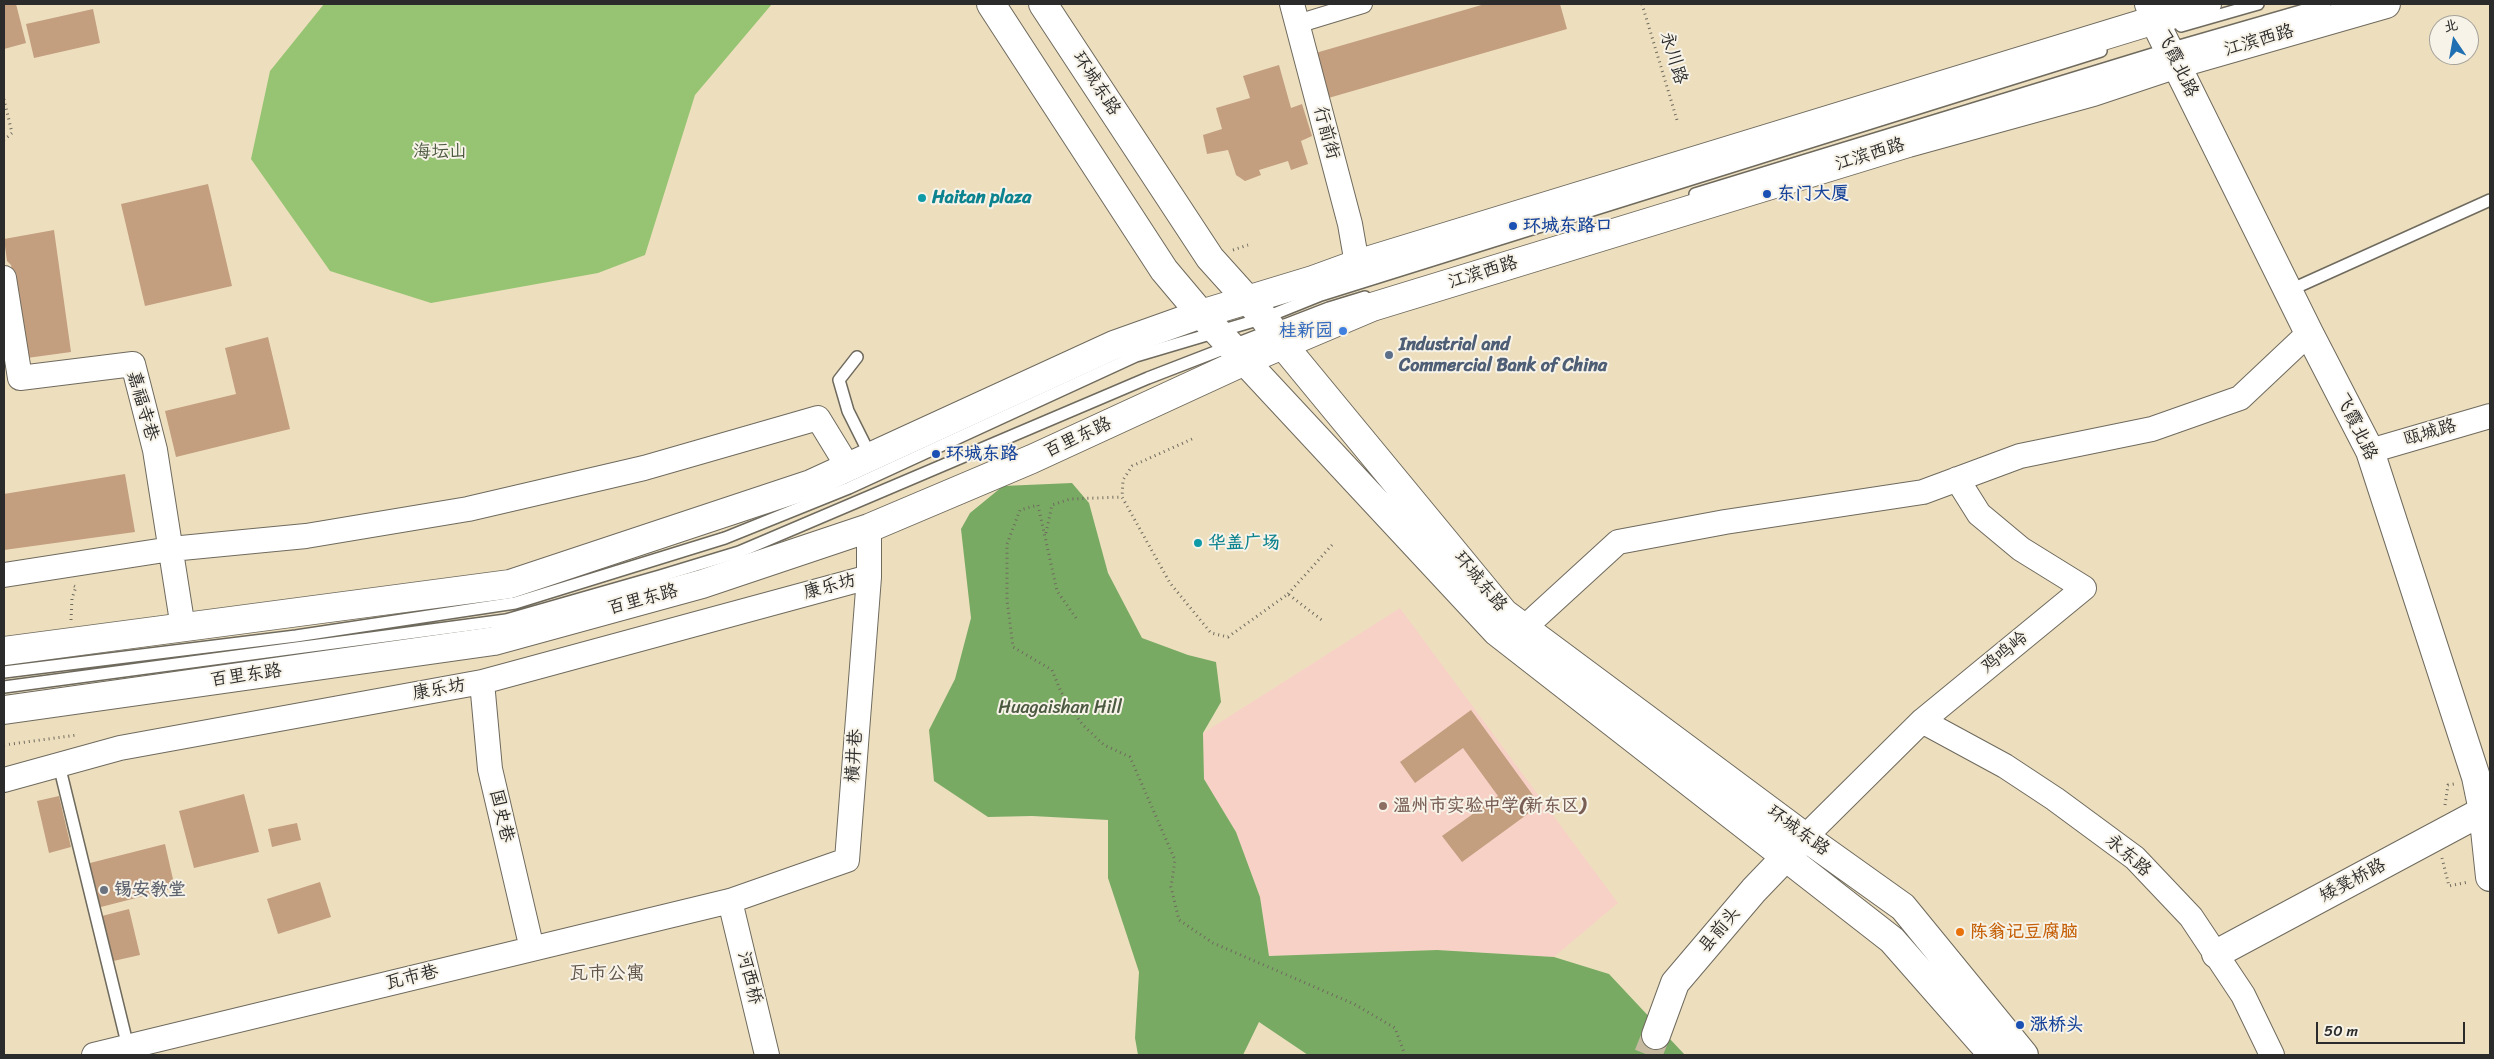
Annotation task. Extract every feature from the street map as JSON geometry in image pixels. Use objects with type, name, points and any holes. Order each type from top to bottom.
[{"type":"main road","name":"环城东路","points":[[991,4],[1164,270],[1497,632],[1892,940],[1993,1055]]},
{"type":"main road","name":"环城东路","points":[[1043,4],[1210,258],[1267,324],[1504,613],[1805,837],[1903,907],[2024,1055]]},
{"type":"main road","name":"江滨西路","points":[[1225,338],[1267,324],[1372,308],[1908,143],[2093,92],[2160,34],[2207,4]]},
{"type":"main road","name":"江滨西路","points":[[1225,338],[1267,324],[1357,264],[2160,34],[2386,4]]},
{"type":"main road","name":"飞霞北路","points":[[2160,34],[2370,451],[2486,812],[2490,877]]},
{"type":"main road","points":[[4,651],[510,584],[811,484],[1114,345],[1225,338]]},
{"type":"main road","name":"百里东路","points":[[4,710],[494,641],[702,584],[870,528],[1032,459],[1225,338]]},
{"type":"main road","name":"矮凳桥路","points":[[2216,954],[2486,812]]},
{"type":"main road","name":"县前头","points":[[1656,1035],[1675,983],[1785,856],[1805,837]]},
{"type":"street","points":[[1295,14],[1363,4]]},
{"type":"street","name":"行前街","points":[[1295,14],[1350,224],[1357,264]]},
{"type":"street","name":"嘉福寺巷","points":[[4,278],[12,379],[133,364],[155,450],[183,628]]},
{"type":"street","points":[[1524,628],[1618,542],[1725,522],[1922,492],[2020,456],[2152,429],[2240,398],[2309,333]]},
{"type":"street","name":"瓯城路","points":[[2370,451],[2490,416]]},
{"type":"street","points":[[4,575],[170,549],[306,536],[468,509],[644,468],[818,418],[859,462]]},
{"type":"street","name":"鸡鸣岭","points":[[1805,837],[1922,721],[2084,588],[2021,549],[1979,514],[1957,479]]},
{"type":"street","name":"横井巷","points":[[730,901],[847,860],[869,576],[870,528]]},
{"type":"street","name":"康乐坊","points":[[4,780],[120,748],[482,682],[869,576]]},
{"type":"street","name":"国史巷","points":[[482,682],[490,769],[532,949]]},
{"type":"street","name":"永东路","points":[[1922,721],[2005,766],[2055,799],[2135,858],[2191,917],[2243,995],[2272,1055]]},
{"type":"street","name":"瓦市巷","points":[[94,1055],[128,1047],[174,1046],[532,949],[730,901]]},
{"type":"street","name":"河西桥","points":[[730,901],[767,1055]]},
{"type":"lane","points":[[1686,197],[2160,34],[2258,4]]},
{"type":"lane","points":[[2160,34],[2325,4]]},
{"type":"lane","points":[[1267,324],[1330,293],[2113,47]]},
{"type":"lane","points":[[2288,291],[2490,200]]},
{"type":"lane","points":[[1267,324],[1329,308],[1376,293]]},
{"type":"lane","points":[[4,672],[296,636],[515,603],[725,538],[849,488],[1136,356],[1225,338]]},
{"type":"lane","points":[[4,687],[506,620],[739,552],[1148,378],[1225,338]]},
{"type":"lane","points":[[857,357],[839,380],[859,462]]},
{"type":"lane","points":[[59,765],[128,1047]]},
{"type":"path","name":"永川路","points":[[1642,4],[1677,120]]},
{"type":"path","points":[[4,99],[12,134],[4,140]]},
{"type":"path","points":[[1192,439],[1132,466],[1123,480],[1122,497],[1170,583],[1211,633],[1228,637],[1288,594],[1332,545]]},
{"type":"path","points":[[1045,536],[1052,504],[1070,499],[1122,497]]},
{"type":"path","points":[[1076,618],[1057,591],[1038,506],[1020,510],[1007,544],[1007,600],[1013,647],[1052,670],[1061,692],[1082,724],[1104,745],[1130,757],[1175,860],[1171,887],[1179,920],[1213,943],[1354,1004],[1395,1028],[1405,1055]]},
{"type":"path","points":[[49,568],[76,587],[72,598],[71,621]]},
{"type":"path","points":[[1288,594],[1323,621]]},
{"type":"shaded area","name":"温州市实验中学(新东区)","points":[[1400,608],[1618,903],[1554,957],[1437,950],[1269,956],[1260,897],[1236,832],[1204,779],[1203,733]]},
{"type":"green space","name":"海坛山","points":[[324,4],[772,4],[695,95],[645,255],[598,273],[431,303],[330,271],[251,159],[270,71]]},
{"type":"green space","name":"Huagaishan Hill","points":[[1072,483],[1089,503],[1108,573],[1142,638],[1188,655],[1216,662],[1221,702],[1203,733],[1204,779],[1236,832],[1260,897],[1269,956],[1437,950],[1554,957],[1609,974],[1685,1055],[1308,1055],[1259,1022],[1243,1055],[1138,1055],[1135,1038],[1139,972],[1108,878],[1108,820],[1032,816],[988,817],[934,781],[929,730],[955,679],[971,618],[961,529],[970,513],[1003,486]]},
{"type":"building","points":[[4,4],[16,4],[26,43],[4,49]]},
{"type":"building","points":[[1485,4],[1560,4],[1567,29],[1325,99],[1312,54]]},
{"type":"building","points":[[93,9],[100,43],[34,58],[26,24]]},
{"type":"building","points":[[1279,65],[1291,108],[1302,104],[1312,136],[1301,141],[1308,164],[1291,170],[1288,161],[1259,170],[1261,175],[1245,181],[1236,175],[1228,150],[1207,154],[1203,135],[1222,129],[1216,108],[1250,98],[1243,76]]},
{"type":"building","points":[[208,184],[232,286],[145,306],[121,204]]},
{"type":"building","points":[[54,230],[71,352],[27,358],[11,265],[7,261],[4,239]]},
{"type":"building","points":[[268,337],[290,429],[176,457],[165,411],[236,394],[225,348]]},
{"type":"building","points":[[125,474],[135,532],[4,550],[4,494]]},
{"type":"building","points":[[1471,710],[1540,805],[1462,862],[1442,836],[1498,796],[1463,748],[1415,783],[1400,762]]},
{"type":"building","points":[[244,794],[259,852],[194,868],[179,811]]},
{"type":"building","points":[[59,796],[71,847],[49,853],[37,801]]},
{"type":"building","points":[[297,823],[301,840],[272,847],[268,829]]},
{"type":"building","points":[[165,844],[175,888],[97,908],[86,864]]},
{"type":"building","points":[[320,882],[331,917],[278,934],[267,899]]},
{"type":"building","points":[[129,909],[140,955],[109,962],[98,917]]},
{"type":"tunnel","points":[[1648,1055],[1656,1035]]},
{"type":"place","name":"东门大厦","points":[[1767,194]]},
{"type":"place","name":"Haitan plaza","points":[[922,198]]},
{"type":"place","name":"环城东路口","points":[[1513,226]]},
{"type":"place","name":"桂新园","points":[[1343,331]]},
{"type":"place","name":"Industrial and Commercial Bank of China","points":[[1389,355]]},
{"type":"place","name":"环城东路","points":[[936,454]]},
{"type":"place","name":"华盖广场","points":[[1198,543]]},
{"type":"place","name":"温州市实验中学(新东区)","points":[[1383,806]]},
{"type":"place","name":"锡安教堂","points":[[104,890]]},
{"type":"place","name":"陈翁记豆腐脑","points":[[1960,932]]},
{"type":"place","name":"涨桥头","points":[[2020,1025]]},
{"type":"district","name":"瓦市公寓","points":[[607,974]]}]
